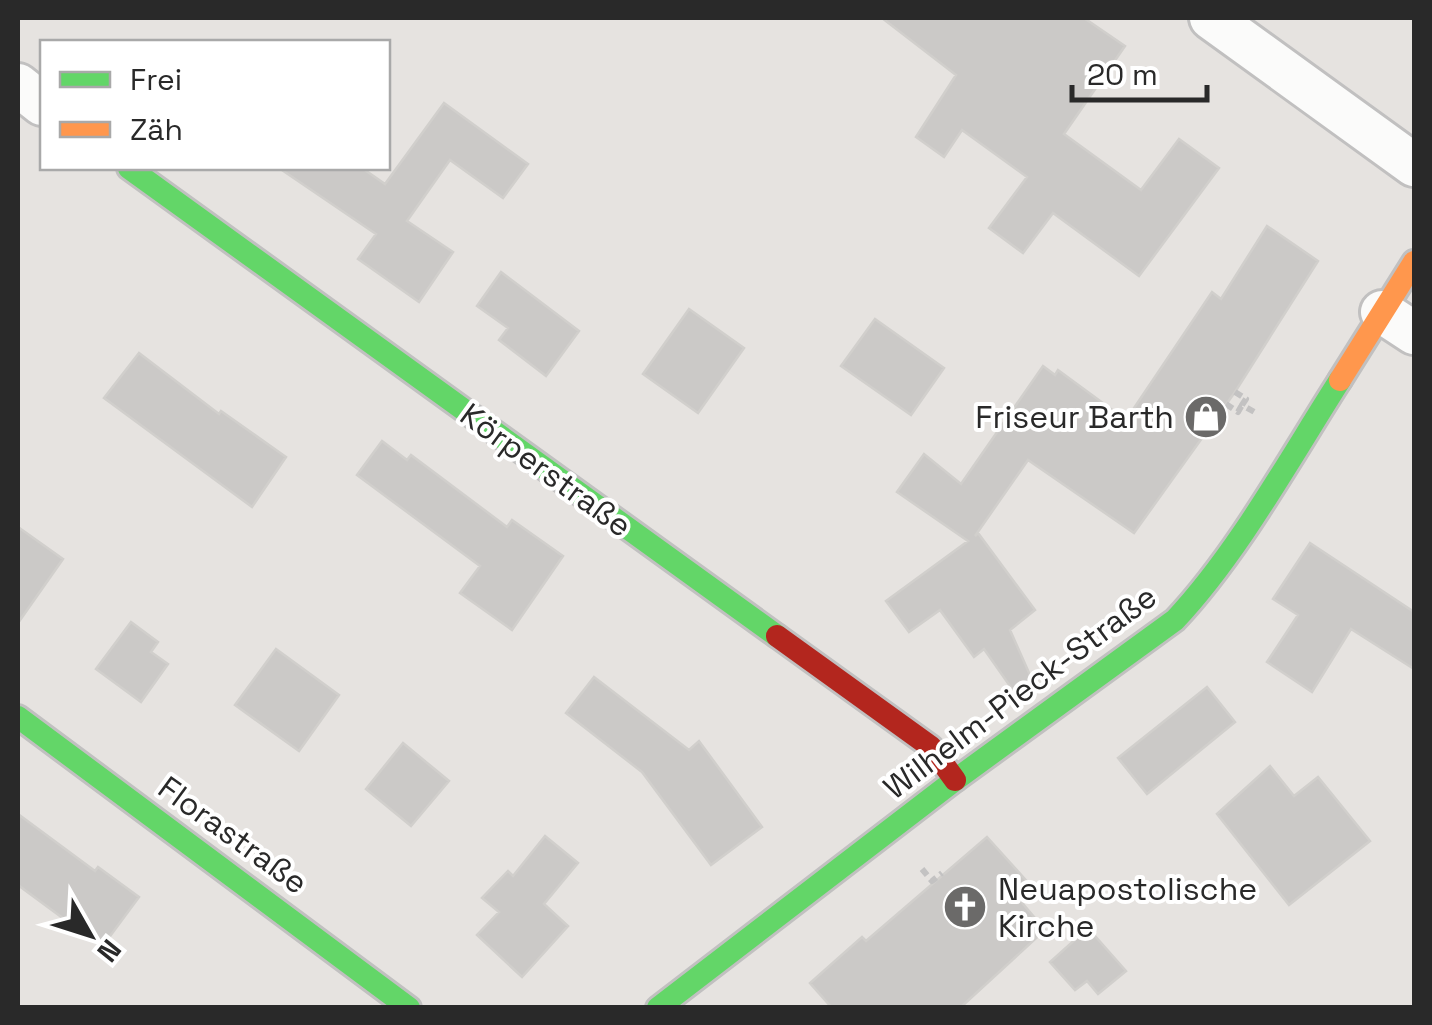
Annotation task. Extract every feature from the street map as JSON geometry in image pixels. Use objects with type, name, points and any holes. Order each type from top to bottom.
[{"type":"street","points":[[1211,18],[1414,166]]},
{"type":"street","points":[[18,85],[40,102]]},
{"type":"street","name":"Körperstraße","points":[[132,170],[931,747],[955,780]]},
{"type":"street","name":"Wilhelm-Pieck-Straße","points":[[658,1008],[955,780],[1175,620],[1195,599],[1269,492],[1398,322],[1414,262]]},
{"type":"street","name":"Florastraße","points":[[18,717],[409,1008]]},
{"type":"path","points":[[1226,404],[1238,412],[1246,398],[1235,392]]},
{"type":"path","points":[[1242,405],[1254,412]]},
{"type":"path","points":[[912,856],[932,881],[940,870]]},
{"type":"building","points":[[882,18],[1084,18],[1125,46],[1064,134],[1141,190],[1179,139],[1219,168],[1139,276],[1053,213],[1023,253],[989,228],[1027,177],[962,130],[944,157],[916,137],[956,75]]},
{"type":"building","points":[[444,103],[528,164],[503,198],[450,160],[407,221],[453,252],[419,302],[358,259],[376,234],[282,170],[365,170],[385,184]]},
{"type":"building","points":[[1267,226],[1318,261],[1235,392],[1134,533],[1028,460],[975,536],[978,533],[1035,610],[1010,630],[1034,684],[1017,696],[984,649],[974,657],[940,610],[909,632],[886,601],[968,541],[897,492],[924,454],[961,484],[1043,366],[1055,375],[1058,370],[1126,420],[1212,292],[1221,299]]},
{"type":"building","points":[[501,272],[579,331],[546,376],[499,340],[508,328],[477,306]]},
{"type":"building","points":[[689,309],[744,348],[698,413],[643,374]]},
{"type":"building","points":[[875,319],[944,368],[911,415],[841,366]]},
{"type":"building","points":[[139,353],[219,414],[221,411],[286,457],[252,507],[104,398]]},
{"type":"building","points":[[382,441],[407,460],[411,455],[507,527],[512,520],[563,556],[512,630],[460,593],[480,566],[357,475]]},
{"type":"building","points":[[18,527],[63,559],[18,623]]},
{"type":"building","points":[[1310,543],[1414,612],[1414,669],[1351,629],[1312,692],[1267,662],[1298,615],[1273,599]]},
{"type":"building","points":[[131,622],[158,642],[151,652],[168,664],[141,702],[96,669]]},
{"type":"building","points":[[276,649],[339,695],[299,751],[235,705]]},
{"type":"building","points":[[594,677],[689,750],[699,741],[762,827],[711,865],[642,772],[566,713]]},
{"type":"building","points":[[1207,687],[1235,722],[1147,794],[1118,758]]},
{"type":"building","points":[[403,743],[449,781],[411,826],[366,789]]},
{"type":"building","points":[[1270,766],[1294,796],[1318,777],[1370,841],[1289,905],[1217,814]]},
{"type":"building","points":[[18,814],[95,871],[98,867],[139,897],[102,947],[18,885]]},
{"type":"building","points":[[545,836],[578,863],[544,904],[568,926],[522,977],[477,935],[499,912],[482,898],[508,871],[513,876]]},
{"type":"building","points":[[987,837],[1032,887],[1018,898],[1045,930],[960,1008],[832,1008],[810,983],[862,937],[866,941]]},
{"type":"building","points":[[1088,928],[1126,971],[1098,994],[1087,981],[1075,990],[1050,962]]},
{"type":"traffic: fast","points":[[132,170],[777,636]]},
{"type":"traffic: fast","points":[[658,1008],[955,780],[1175,620],[1242,535],[1340,380]]},
{"type":"traffic: fast","points":[[18,717],[409,1008]]},
{"type":"traffic: slow","points":[[1340,380],[1414,262]]},
{"type":"traffic: jam","points":[[777,636],[931,747],[955,780]]},
{"type":"place","name":"Friseur Barth","points":[[1206,417]]},
{"type":"place","name":"Neuapostolische Kirche","points":[[965,907]]}]
